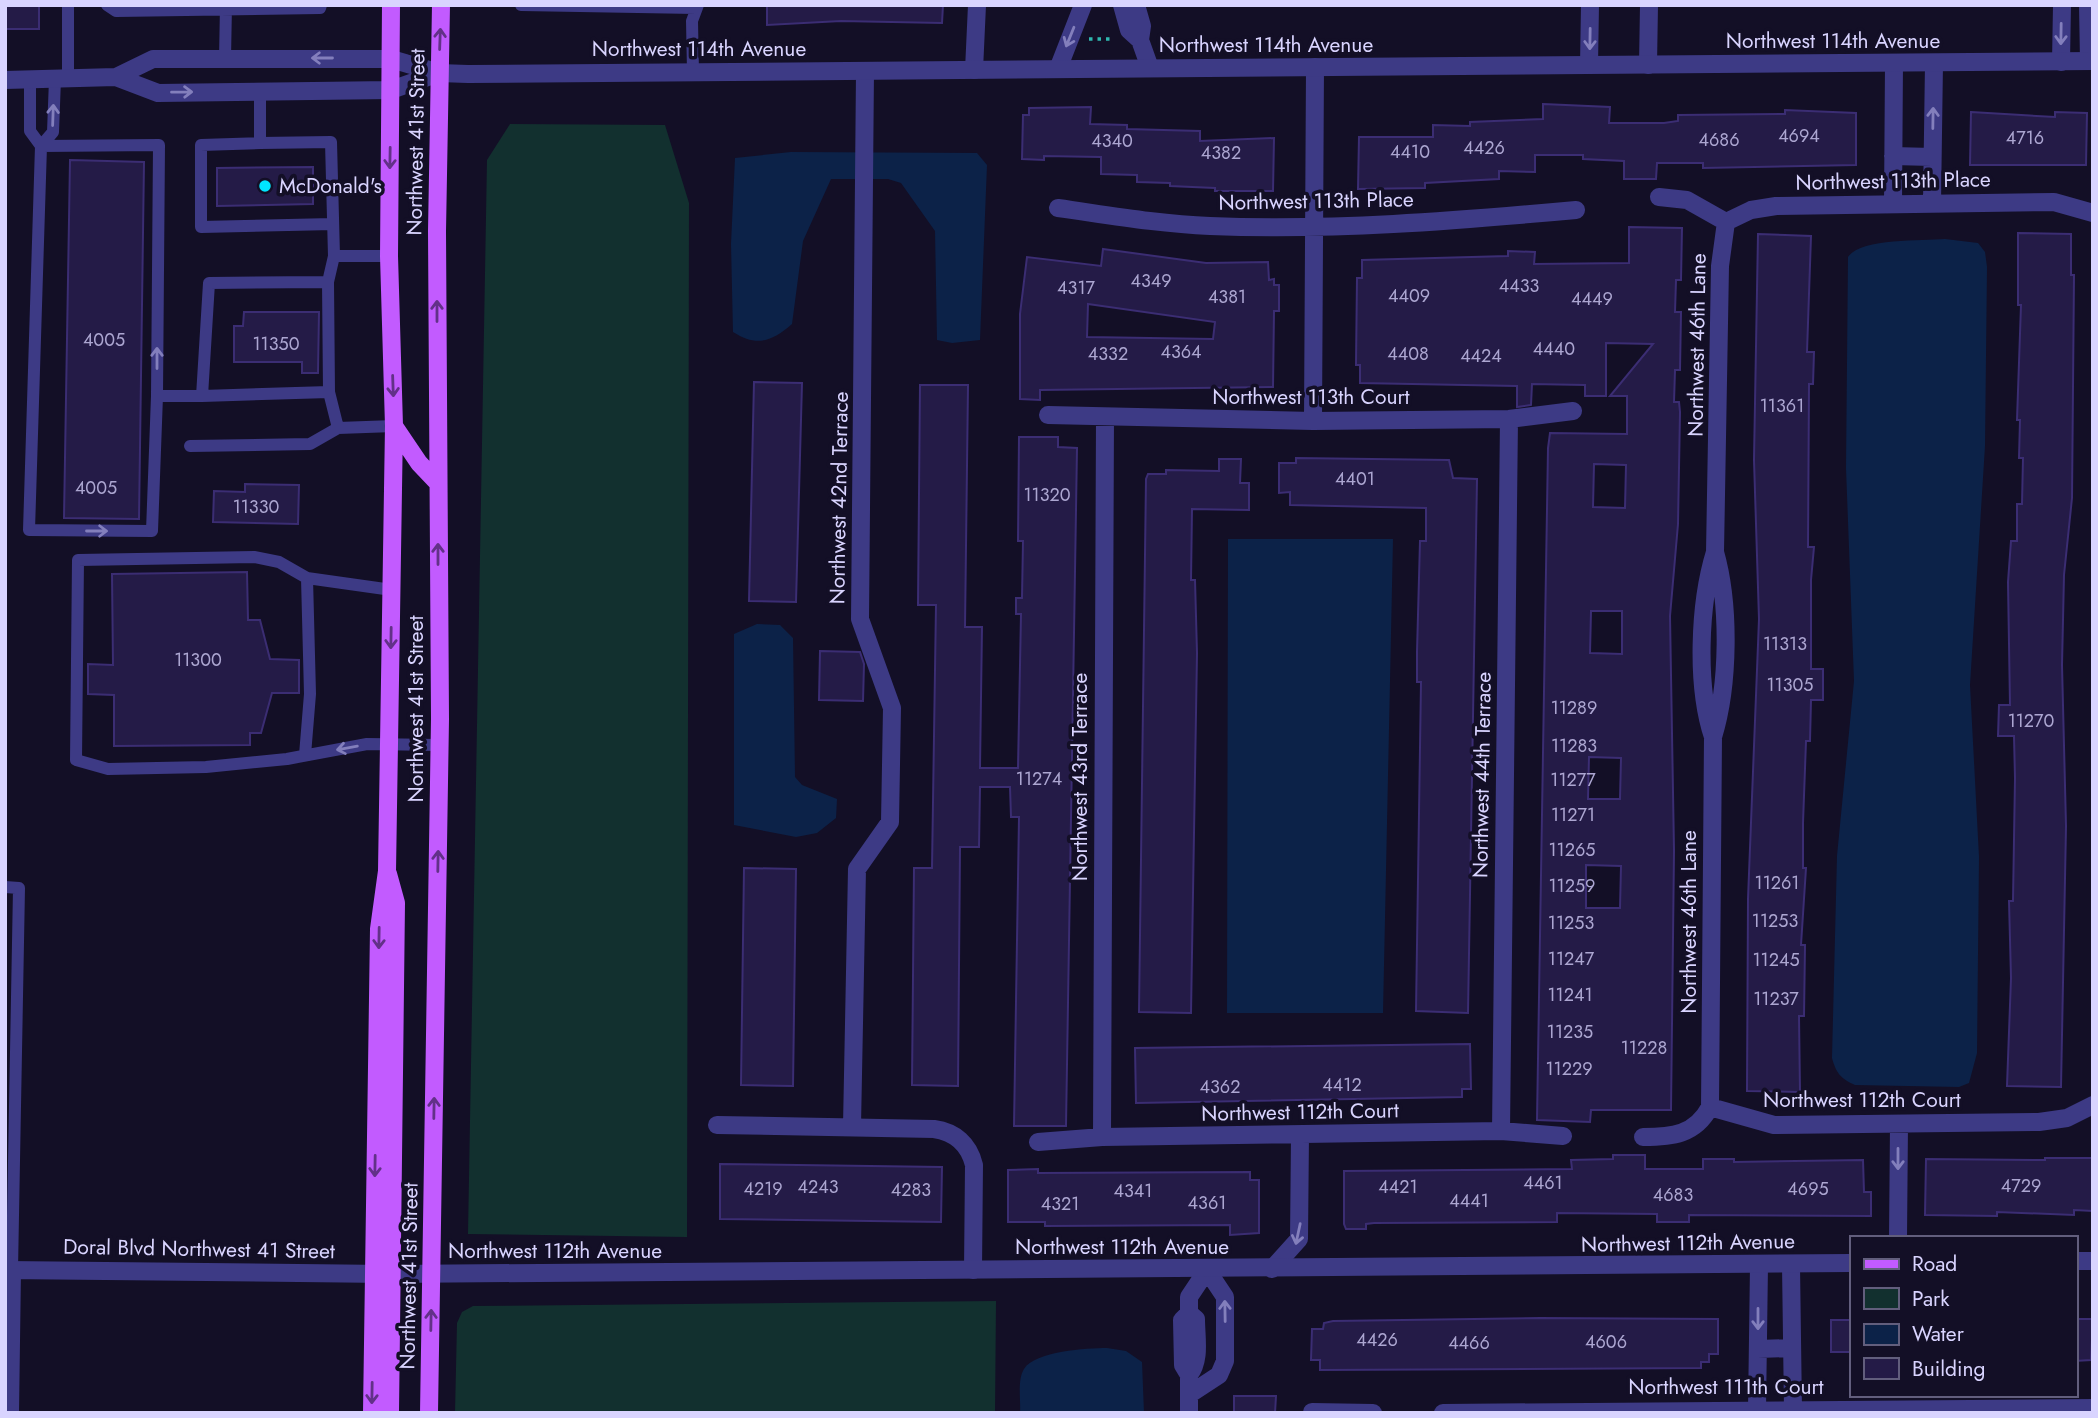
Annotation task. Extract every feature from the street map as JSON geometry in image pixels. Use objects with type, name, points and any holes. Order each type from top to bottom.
[{"type":"main road","name":"Northwest 41st Street","points":[[390,1413],[383,1274],[379,929],[387,871],[392,590],[394,426],[389,256],[391,5]]},
{"type":"main road","name":"Northwest 41st Street","points":[[429,1413],[439,745],[441,5]]},
{"type":"main road","points":[[394,426],[419,463],[438,483]]},
{"type":"main road","name":"Northwest 41st Street","points":[[372,1413],[383,1274]]},
{"type":"street","points":[[974,70],[974,24],[977,5]]},
{"type":"street","points":[[1058,69],[1083,5]]},
{"type":"street","points":[[1122,5],[1129,30],[1140,40]]},
{"type":"street","points":[[1136,5],[1142,26],[1140,40],[1150,68]]},
{"type":"street","points":[[1589,65],[1590,5]]},
{"type":"street","points":[[1648,65],[1649,5]]},
{"type":"street","points":[[2061,62],[2062,5]]},
{"type":"street","points":[[2088,5],[2091,61]]},
{"type":"street","name":"Northwest 114th Avenue","points":[[5,80],[116,77],[153,60],[226,59],[391,59],[439,74],[2091,61]]},
{"type":"street","points":[[1893,204],[1894,63]]},
{"type":"street","points":[[1932,203],[1934,63]]},
{"type":"street","points":[[1313,421],[1315,67]]},
{"type":"street","name":"Northwest 42nd Terrace","points":[[852,1126],[857,869],[890,822],[892,708],[860,619],[865,71]]},
{"type":"street","name":"Northwest 114th Avenue","points":[[116,77],[158,93],[391,90],[439,74]]},
{"type":"street","points":[[1893,156],[1932,157]]},
{"type":"street","points":[[1659,197],[1687,200],[1726,222]]},
{"type":"street","name":"Northwest 113th Place","points":[[1726,222],[1765,207],[2054,202],[2093,213]]},
{"type":"street","name":"Northwest 113th Place","points":[[1058,208],[1207,226],[1419,223],[1576,210]]},
{"type":"street","name":"Northwest 46th Lane","points":[[1713,737],[1703,709],[1704,618],[1706,582],[1715,552],[1720,266],[1726,222]]},
{"type":"street","name":"Northwest 113th Court","points":[[1048,415],[1313,421],[1509,419],[1573,411]]},
{"type":"street","name":"Northwest 43rd Terrace","points":[[1102,1137],[1105,418]]},
{"type":"street","name":"Northwest 44th Terrace","points":[[1501,1131],[1509,419]]},
{"type":"street","name":"Northwest 46th Lane","points":[[1710,1107],[1713,737],[1722,709],[1723,668],[1723,581],[1715,552]]},
{"type":"street","points":[[1704,618],[1723,618]]},
{"type":"street","points":[[1703,668],[1723,668]]},
{"type":"street","name":"Northwest 112th Court","points":[[1710,1107],[1758,1123],[1774,1125],[2052,1122],[2093,1105]]},
{"type":"street","points":[[1643,1137],[1681,1135],[1704,1119],[1710,1107]]},
{"type":"street","points":[[1898,1236],[1899,1124]]},
{"type":"street","points":[[717,1125],[852,1126],[934,1129],[949,1133],[964,1143],[974,1165],[974,1270]]},
{"type":"street","name":"Northwest 112th Court","points":[[1038,1142],[1102,1137],[1501,1131],[1563,1136]]},
{"type":"street","points":[[1272,1269],[1299,1239],[1300,1135]]},
{"type":"street","name":"Northwest 112th Avenue","points":[[383,1274],[1850,1264]]},
{"type":"street","points":[[1757,1409],[1759,1265]]},
{"type":"street","points":[[1791,1265],[1793,1409]]},
{"type":"street","points":[[9,1270],[10,1413]]},
{"type":"street","name":"Doral Blvd Northwest 41 Street","points":[[9,1270],[383,1274]]},
{"type":"street","points":[[1189,1413],[1189,1375],[1183,1365],[1182,1320],[1189,1313],[1189,1297],[1208,1270],[1225,1297],[1226,1361],[1219,1375],[1190,1394]]},
{"type":"street","points":[[1189,1313],[1196,1319],[1196,1366],[1189,1375]]},
{"type":"street","points":[[1196,1345],[1226,1344]]},
{"type":"street","points":[[1758,1349],[1792,1348]]},
{"type":"street","name":"Northwest 111th Court","points":[[1443,1413],[1757,1409],[2089,1410]]},
{"type":"street","points":[[1312,1412],[1373,1413]]},
{"type":"lane","points":[[41,146],[53,132],[62,79],[68,5]]},
{"type":"lane","points":[[107,5],[116,11],[320,8],[321,5]]},
{"type":"lane","points":[[522,5],[697,6],[692,21],[693,72]]},
{"type":"lane","points":[[226,8],[226,59]]},
{"type":"lane","points":[[30,79],[30,131],[41,146],[29,530],[152,531],[157,396],[159,145],[41,146]]},
{"type":"lane","points":[[260,91],[260,143]]},
{"type":"lane","points":[[333,224],[201,226],[201,145],[331,142],[334,256],[328,282],[329,392],[338,428]]},
{"type":"lane","points":[[334,256],[389,256]]},
{"type":"lane","points":[[202,396],[209,283],[328,282]]},
{"type":"lane","points":[[157,396],[329,392]]},
{"type":"lane","points":[[190,446],[310,444],[338,428],[394,426]]},
{"type":"lane","points":[[392,590],[307,578],[279,562],[254,557],[78,560],[76,760],[108,769],[205,767],[367,744],[439,745]]},
{"type":"lane","points":[[304,755],[310,694],[307,578]]},
{"type":"lane","points":[[5,887],[19,888],[9,1189],[9,1270]]},
{"type":"path","points":[[1079,40],[1122,39]]},
{"type":"green space","points":[[510,124],[665,125],[689,203],[687,1237],[468,1234],[487,160]]},
{"type":"green space","points":[[996,1301],[995,1413],[455,1413],[457,1323],[462,1312],[473,1306]]},
{"type":"water","points":[[791,152],[977,153],[987,165],[980,340],[952,343],[937,340],[935,231],[901,183],[888,179],[831,179],[803,241],[792,324],[777,335],[757,341],[733,332],[731,244],[735,158]]},
{"type":"water","points":[[1945,239],[1978,243],[1985,252],[1987,267],[1985,446],[1970,685],[1979,857],[1977,1053],[1969,1083],[1959,1087],[1855,1085],[1840,1075],[1832,1058],[1837,856],[1854,681],[1846,468],[1848,257],[1865,246],[1878,243]]},
{"type":"water","points":[[1228,539],[1393,539],[1383,1013],[1227,1013]]},
{"type":"water","points":[[757,624],[780,625],[793,638],[795,777],[802,785],[837,799],[836,818],[817,833],[796,837],[734,825],[734,634]]},
{"type":"water","points":[[1107,1348],[1126,1351],[1142,1362],[1144,1413],[1020,1413],[1021,1379],[1024,1369],[1030,1363],[1050,1354]]},
{"type":"building","points":[[5,5],[39,5],[39,29],[5,29]]},
{"type":"building","points":[[767,5],[943,5],[942,23],[841,21],[767,25]]},
{"type":"building","points":[[1543,104],[1610,107],[1609,123],[1664,123],[1678,121],[1678,115],[1785,114],[1785,110],[1856,113],[1856,165],[1703,168],[1703,163],[1657,163],[1656,179],[1624,179],[1624,161],[1583,159],[1583,155],[1535,155],[1535,172],[1499,171],[1499,179],[1425,183],[1425,188],[1358,189],[1359,137],[1433,137],[1433,125],[1470,126],[1470,122],[1543,119]]},
{"type":"building","points":[[1091,107],[1090,124],[1127,125],[1127,129],[1200,131],[1200,141],[1274,138],[1273,191],[1215,191],[1215,188],[1137,182],[1137,175],[1101,174],[1101,157],[1044,156],[1044,160],[1022,159],[1023,115],[1029,115],[1029,108]]},
{"type":"building","points":[[1971,112],[2055,117],[2055,112],[2087,113],[2086,165],[1970,165]]},
{"type":"building","points":[[70,160],[144,162],[139,519],[64,518]]},
{"type":"building","name":"McDonald's","points":[[313,167],[313,204],[217,206],[217,168]]},
{"type":"building","points":[[1629,227],[1682,228],[1681,280],[1676,280],[1675,312],[1681,312],[1680,370],[1675,370],[1674,402],[1679,402],[1680,412],[1678,524],[1670,616],[1674,851],[1671,1110],[1591,1110],[1590,1122],[1537,1120],[1550,433],[1627,434],[1627,396],[1610,396],[1653,344],[1606,343],[1606,396],[1585,396],[1585,385],[1532,384],[1531,405],[1517,407],[1517,386],[1360,383],[1360,365],[1356,365],[1357,278],[1362,278],[1362,260],[1508,256],[1508,251],[1535,252],[1534,264],[1629,263]],"holes":[[[1594,464],[1626,465],[1625,508],[1593,507]],[[1591,611],[1622,611],[1622,654],[1590,653]],[[1589,757],[1621,758],[1620,799],[1588,799]],[[1586,865],[1621,866],[1620,908],[1586,908]]]},
{"type":"building","points":[[2018,233],[2071,234],[2071,275],[2074,275],[2072,498],[2064,575],[2062,665],[2066,826],[2061,1087],[2007,1086],[2011,978],[2009,901],[2013,901],[2014,736],[1998,736],[1999,705],[2010,705],[2008,582],[2011,541],[2017,541],[2017,504],[2022,504],[2023,458],[2019,458],[2020,420],[2017,420],[2021,305],[2018,305]]},
{"type":"building","points":[[1758,234],[1811,236],[1807,352],[1814,352],[1813,384],[1809,384],[1808,547],[1814,547],[1811,580],[1811,669],[1823,669],[1823,700],[1811,700],[1810,741],[1806,741],[1803,868],[1806,868],[1801,945],[1805,945],[1804,1016],[1799,1016],[1800,1092],[1747,1091],[1748,899],[1759,619],[1754,460]]},
{"type":"building","points":[[1103,249],[1206,263],[1268,262],[1269,280],[1274,279],[1274,285],[1279,285],[1279,311],[1274,311],[1273,387],[1040,390],[1040,400],[1020,399],[1020,314],[1027,257],[1101,266]],"holes":[[[1088,304],[1215,322],[1213,339],[1087,337]]]},
{"type":"building","points":[[244,312],[319,312],[318,373],[302,373],[302,362],[234,362],[234,326],[243,326]]},
{"type":"building","points":[[754,382],[802,383],[796,602],[749,601]]},
{"type":"building","points":[[920,385],[968,385],[965,627],[982,627],[980,768],[1018,768],[1021,614],[1016,614],[1016,598],[1022,598],[1023,541],[1018,541],[1019,437],[1058,437],[1058,447],[1077,448],[1066,1126],[1014,1126],[1019,817],[1011,817],[1010,787],[980,787],[979,847],[960,847],[958,1086],[912,1085],[914,868],[932,868],[936,605],[918,605]]},
{"type":"building","points":[[1296,458],[1449,460],[1453,478],[1477,479],[1468,1013],[1416,1011],[1421,682],[1417,682],[1417,652],[1420,541],[1426,541],[1426,508],[1290,505],[1290,492],[1279,493],[1279,463],[1296,463]]},
{"type":"building","points":[[1219,459],[1241,459],[1240,483],[1249,483],[1249,510],[1192,509],[1191,580],[1195,580],[1197,653],[1191,1013],[1139,1012],[1146,479],[1148,474],[1166,474],[1166,470],[1219,471]]},
{"type":"building","points":[[245,484],[299,485],[298,524],[213,522],[214,491],[245,492]]},
{"type":"building","points":[[247,572],[248,620],[260,620],[270,659],[299,660],[299,693],[272,693],[261,733],[250,733],[250,745],[114,746],[114,695],[88,694],[88,664],[113,665],[112,574]]},
{"type":"building","points":[[820,651],[860,652],[864,664],[863,701],[819,700]]},
{"type":"building","points":[[744,868],[796,869],[793,1086],[741,1085]]},
{"type":"building","points":[[1470,1044],[1471,1089],[1462,1089],[1462,1097],[1136,1103],[1135,1048]]},
{"type":"building","points":[[1613,1155],[1645,1155],[1645,1169],[1703,1169],[1703,1159],[1734,1159],[1734,1162],[1863,1160],[1864,1192],[1871,1192],[1871,1216],[1689,1215],[1689,1222],[1657,1222],[1657,1214],[1557,1213],[1557,1222],[1374,1223],[1366,1224],[1366,1229],[1346,1229],[1344,1224],[1344,1171],[1572,1169],[1571,1160],[1613,1159]]},
{"type":"building","points":[[2093,1158],[2093,1211],[2074,1210],[2074,1215],[1997,1212],[1997,1216],[1925,1215],[1926,1159]]},
{"type":"building","points":[[720,1164],[942,1167],[941,1222],[720,1219]]},
{"type":"building","points":[[1038,1169],[1038,1173],[1250,1172],[1250,1180],[1259,1180],[1259,1233],[1230,1235],[1230,1225],[1045,1226],[1045,1222],[1008,1222],[1008,1170]]},
{"type":"building","points":[[1718,1319],[1718,1354],[1709,1354],[1709,1362],[1701,1362],[1701,1368],[1320,1370],[1320,1360],[1311,1360],[1312,1329],[1323,1329],[1324,1323],[1333,1321]]},
{"type":"building","points":[[2077,1319],[2093,1319],[2091,1360],[2077,1361]]},
{"type":"building","points":[[1831,1320],[1850,1320],[1850,1352],[1831,1352]]},
{"type":"building","points":[[1234,1396],[1276,1396],[1275,1413],[1234,1413]]},
{"type":"place","name":"McDonald's","points":[[265,186]]}]
